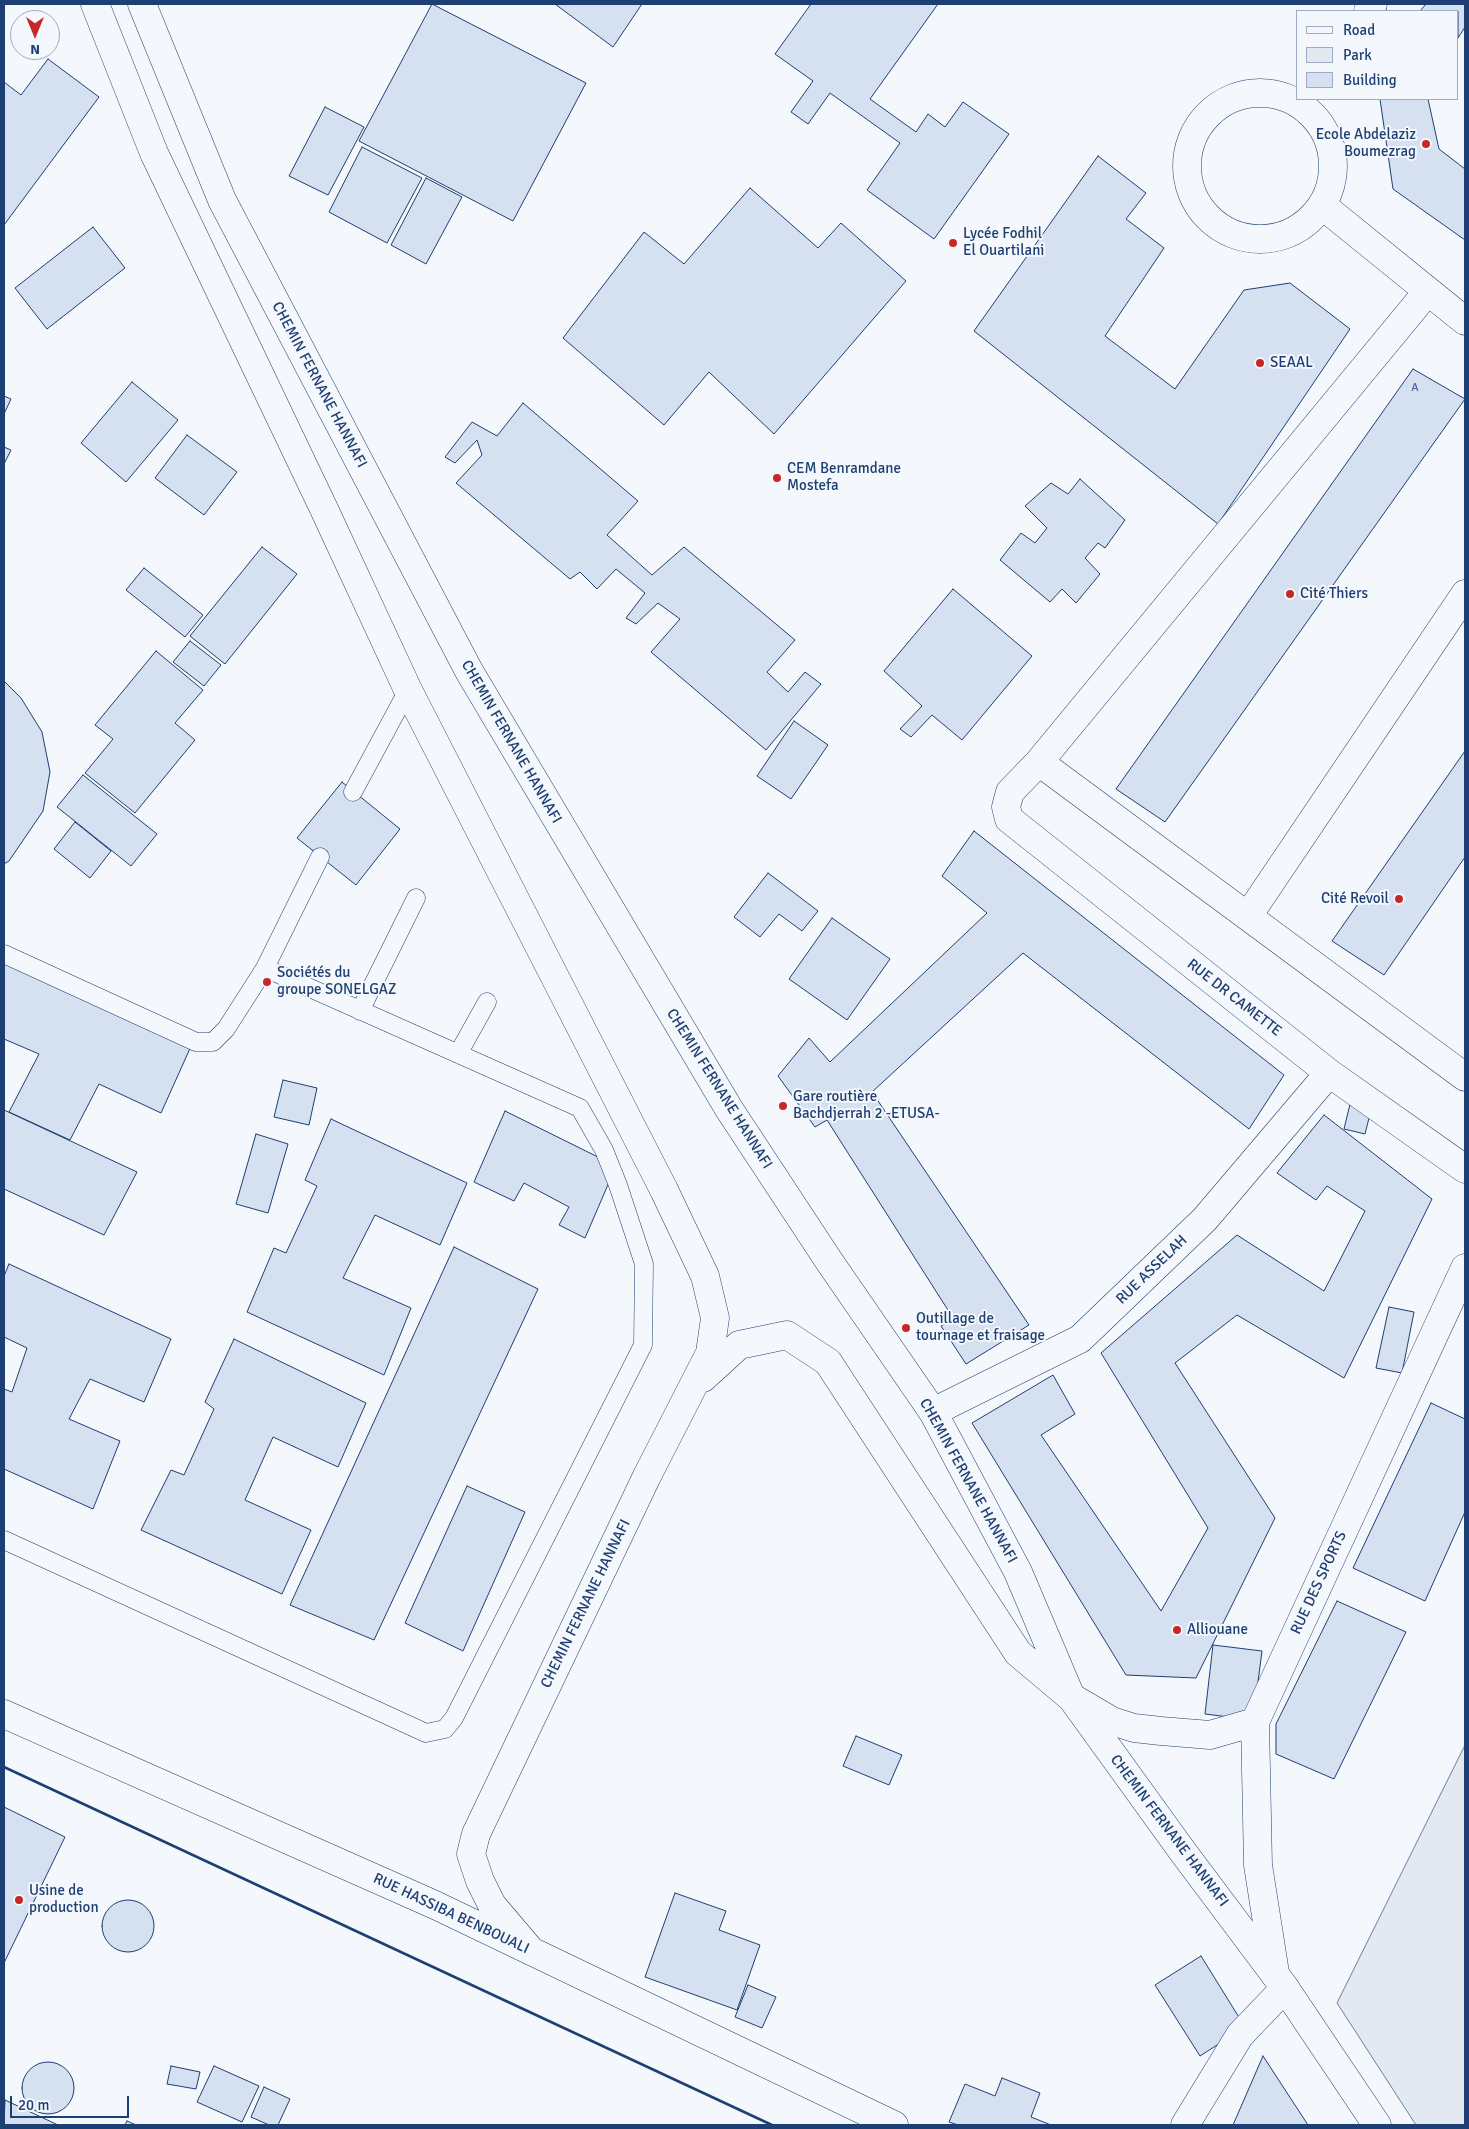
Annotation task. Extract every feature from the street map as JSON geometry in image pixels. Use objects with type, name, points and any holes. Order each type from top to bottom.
[{"type":"main road","name":"CHEMIN FERNANE HANNAFI","points":[[95,4],[154,152],[324,508],[408,690],[706,1276],[716,1318],[710,1353],[647,1476],[476,1834],[471,1854],[480,1881],[492,1905],[531,1951]]},
{"type":"main road","name":"CHEMIN FERNANE HANNAFI","points":[[145,6],[222,200],[469,671],[729,1110],[829,1261],[933,1412],[1018,1572],[1071,1697],[1183,1852],[1280,1980],[1377,2125]]},
{"type":"main road","points":[[1252,93],[1278,95],[1303,102],[1313,114],[1332,146],[1334,171],[1323,206],[1306,225],[1291,233],[1266,240],[1241,237],[1226,231],[1206,216],[1192,194],[1188,180],[1188,154],[1198,128],[1214,109],[1237,97],[1252,93]]},
{"type":"main road","points":[[1323,206],[1465,321]]},
{"type":"main road","points":[[1428,291],[1040,762],[1465,1077]]},
{"type":"main road","points":[[1248,916],[1465,594]]},
{"type":"main road","name":"RUE DR CAMETTE","points":[[1040,762],[1010,792],[1006,807],[1009,819],[1329,1073],[1465,1169]]},
{"type":"main road","name":"RUE ASSELAH","points":[[933,1412],[1080,1339],[1206,1219],[1329,1073]]},
{"type":"main road","name":"RUE DES SPORTS","points":[[1255,1722],[1465,1268]]},
{"type":"main road","points":[[693,1387],[739,1345],[787,1335],[828,1362],[1018,1653],[1071,1697],[1112,1721],[1134,1728],[1161,1732],[1210,1735],[1255,1722],[1258,1866],[1280,1980],[1240,2035],[1185,2125]]},
{"type":"main road","name":"RUE HASSIBA BENBOUALI","points":[[4,1714],[435,1905],[894,2125]]},
{"type":"lane","points":[[353,792],[408,690]]},
{"type":"lane","points":[[4,954],[196,1042],[213,1042],[226,1029],[265,968],[320,857]]},
{"type":"lane","points":[[360,1011],[416,898]]},
{"type":"lane","points":[[4,1540],[426,1734],[445,1730],[454,1718],[643,1345],[644,1264],[618,1185],[604,1150],[580,1108],[265,968]]},
{"type":"lane","points":[[458,1054],[487,1002]]},
{"type":"green space","points":[[1465,1745],[1465,2125],[1416,2125],[1337,2003]]},
{"type":"building","points":[[432,4],[586,83],[513,221],[359,141]]},
{"type":"building","points":[[555,4],[642,4],[613,47]]},
{"type":"building","points":[[811,4],[938,4],[870,99],[916,132],[928,114],[945,127],[963,102],[1009,134],[934,239],[867,190],[900,143],[830,93],[808,124],[791,112],[813,81],[775,54]]},
{"type":"building","points":[[1426,4],[1465,4],[1465,27],[1459,36],[1459,10],[1421,10]]},
{"type":"building","points":[[47,60],[49,60],[99,97],[4,225],[4,82],[21,95]]},
{"type":"building","name":"Ecole Abdelaziz Boumezrag","points":[[1380,100],[1428,100],[1439,149],[1465,169],[1465,240],[1393,189]]},
{"type":"building","points":[[325,107],[364,127],[328,195],[289,176]]},
{"type":"building","points":[[362,147],[422,178],[387,243],[329,212]]},
{"type":"building","name":"SEAAL","points":[[1098,156],[1146,193],[1126,219],[1164,248],[1105,336],[1175,389],[1244,290],[1290,283],[1350,329],[1218,524],[974,331]]},
{"type":"building","points":[[426,178],[462,197],[426,264],[391,245]]},
{"type":"building","points":[[750,188],[818,248],[841,223],[906,281],[774,434],[709,372],[664,425],[563,338],[644,232],[684,264]]},
{"type":"building","points":[[93,227],[125,268],[47,329],[15,288]]},
{"type":"building","name":"Cité Thiers","points":[[1413,369],[1465,399],[1165,822],[1116,789]]},
{"type":"building","points":[[132,382],[178,420],[126,482],[81,443]]},
{"type":"building","points":[[4,396],[11,399],[4,414]]},
{"type":"building","points":[[523,403],[638,501],[607,535],[652,575],[684,547],[795,640],[767,672],[788,692],[805,672],[821,684],[766,750],[651,652],[680,619],[658,603],[636,624],[626,618],[645,593],[616,569],[597,589],[580,572],[570,579],[456,483],[482,455],[477,440],[455,463],[445,457],[472,422],[497,436]]},
{"type":"building","points":[[187,435],[237,472],[204,515],[155,478]]},
{"type":"building","points":[[4,447],[11,450],[4,464]]},
{"type":"building","points":[[1080,479],[1125,520],[1105,548],[1098,543],[1085,558],[1100,574],[1076,603],[1062,589],[1050,602],[1000,560],[1021,533],[1035,543],[1047,528],[1025,506],[1051,483],[1068,494]]},
{"type":"building","points":[[262,547],[297,574],[225,664],[190,636]]},
{"type":"building","points":[[144,568],[203,615],[185,637],[126,590]]},
{"type":"building","points":[[953,589],[1032,656],[962,740],[932,715],[911,737],[900,729],[922,706],[884,671]]},
{"type":"building","points":[[190,641],[221,665],[204,686],[173,662]]},
{"type":"building","points":[[156,651],[203,690],[175,723],[195,740],[135,813],[85,773],[113,739],[95,725]]},
{"type":"building","points":[[4,681],[21,698],[42,732],[50,772],[43,811],[9,861],[4,864]]},
{"type":"building","points":[[794,721],[828,745],[791,799],[757,776]]},
{"type":"building","name":"Cité Revoil","points":[[1465,751],[1465,857],[1384,975],[1332,941]]},
{"type":"building","points":[[83,775],[157,834],[131,866],[57,807]]},
{"type":"building","points":[[342,782],[400,829],[356,885],[297,838]]},
{"type":"building","points":[[75,822],[111,851],[90,878],[54,849]]},
{"type":"building","points":[[974,831],[1284,1075],[1249,1129],[1023,953],[872,1092],[1029,1325],[966,1364],[941,1326],[953,1318],[827,1120],[815,1127],[778,1076],[809,1038],[830,1062],[987,913],[942,876]]},
{"type":"building","points":[[768,873],[818,911],[802,931],[779,914],[760,937],[734,917]]},
{"type":"building","points":[[832,918],[890,959],[847,1020],[789,979]]},
{"type":"building","points":[[4,959],[192,1044],[161,1113],[99,1084],[70,1140],[9,1112],[39,1054],[4,1039]]},
{"type":"building","points":[[283,1080],[317,1088],[309,1125],[274,1117]]},
{"type":"building","points":[[1351,1100],[1372,1106],[1365,1134],[1344,1129]]},
{"type":"building","points":[[4,1110],[137,1172],[104,1235],[4,1189]]},
{"type":"building","points":[[505,1111],[604,1160],[610,1180],[585,1238],[559,1225],[569,1207],[524,1183],[514,1201],[474,1182]]},
{"type":"building","points":[[1324,1115],[1432,1199],[1344,1378],[1237,1315],[1175,1363],[1275,1518],[1196,1678],[1126,1675],[972,1423],[1053,1375],[1075,1414],[1041,1435],[1161,1611],[1208,1528],[1101,1353],[1237,1235],[1324,1291],[1365,1211],[1327,1186],[1316,1200],[1277,1173]]},
{"type":"building","points":[[331,1119],[467,1183],[440,1245],[375,1215],[343,1278],[411,1308],[384,1375],[247,1312],[274,1248],[286,1253],[317,1186],[305,1180]]},
{"type":"building","points":[[256,1134],[288,1144],[268,1213],[236,1204]]},
{"type":"building","points":[[454,1247],[538,1289],[374,1640],[290,1605]]},
{"type":"building","points":[[9,1264],[171,1339],[144,1402],[90,1379],[69,1419],[120,1441],[93,1509],[4,1469],[4,1389],[12,1392],[27,1348],[4,1337],[4,1276]]},
{"type":"building","points":[[1389,1307],[1414,1312],[1402,1373],[1376,1368]]},
{"type":"building","points":[[234,1339],[366,1403],[338,1467],[273,1437],[245,1500],[311,1530],[282,1594],[141,1530],[171,1470],[184,1475],[214,1409],[205,1402]]},
{"type":"building","points":[[1431,1403],[1465,1419],[1465,1512],[1425,1601],[1353,1568]]},
{"type":"building","points":[[467,1486],[525,1512],[463,1651],[405,1623]]},
{"type":"building","points":[[1337,1601],[1406,1632],[1334,1779],[1276,1754],[1276,1724]]},
{"type":"building","points":[[1213,1645],[1262,1651],[1253,1720],[1205,1714]]},
{"type":"building","points":[[856,1736],[902,1755],[889,1785],[843,1766]]},
{"type":"building","name":"Usine de production","points":[[4,1807],[65,1837],[4,1963]]},
{"type":"building","points":[[675,1893],[726,1911],[719,1930],[760,1945],[737,2010],[645,1977]]},
{"type":"building","points":[[123,1900],[133,1900],[147,1907],[154,1921],[154,1931],[147,1945],[133,1952],[123,1952],[113,1948],[106,1941],[102,1931],[102,1921],[106,1911],[113,1904]]},
{"type":"building","points":[[1201,1956],[1245,2027],[1200,2056],[1155,1985]]},
{"type":"building","points":[[748,1985],[776,1997],[762,2028],[735,2017]]},
{"type":"building","points":[[1263,2056],[1308,2125],[1233,2125]]},
{"type":"building","points":[[43,2062],[53,2062],[62,2066],[70,2074],[74,2088],[70,2102],[62,2110],[53,2114],[43,2114],[34,2110],[26,2102],[22,2093],[22,2083],[26,2074],[34,2066]]},
{"type":"building","points":[[171,2066],[200,2072],[196,2089],[167,2084]]},
{"type":"building","points":[[214,2066],[259,2086],[242,2122],[197,2102]]},
{"type":"building","points":[[1002,2078],[1040,2093],[1031,2117],[1051,2125],[958,2125],[949,2122],[965,2084],[995,2096]]},
{"type":"building","points":[[264,2087],[290,2099],[278,2125],[269,2125],[251,2117]]},
{"type":"building","points":[[5,2100],[58,2125],[4,2125]]},
{"type":"building","points":[[127,2121],[136,2125],[125,2125]]},
{"type":"wall","points":[[4,1767],[772,2125]]},
{"type":"place","name":"Ecole Abdelaziz Boumezrag","points":[[1426,144]]},
{"type":"place","name":"Lycée Fodhil El Ouartilani","points":[[953,243]]},
{"type":"place","name":"SEAAL","points":[[1260,363]]},
{"type":"place","name":"CEM Benramdane Mostefa","points":[[777,478]]},
{"type":"place","name":"Cité Thiers","points":[[1290,594]]},
{"type":"place","name":"Cité Revoil","points":[[1399,899]]},
{"type":"place","name":"Sociétés du groupe SONELGAZ","points":[[267,982]]},
{"type":"place","name":"Gare routière Bachdjerrah 2 -ETUSA-","points":[[783,1106]]},
{"type":"place","name":"Outillage de tournage et fraisage","points":[[906,1328]]},
{"type":"place","name":"Alliouane","points":[[1177,1630]]},
{"type":"place","name":"Usine de production","points":[[19,1900]]}]
